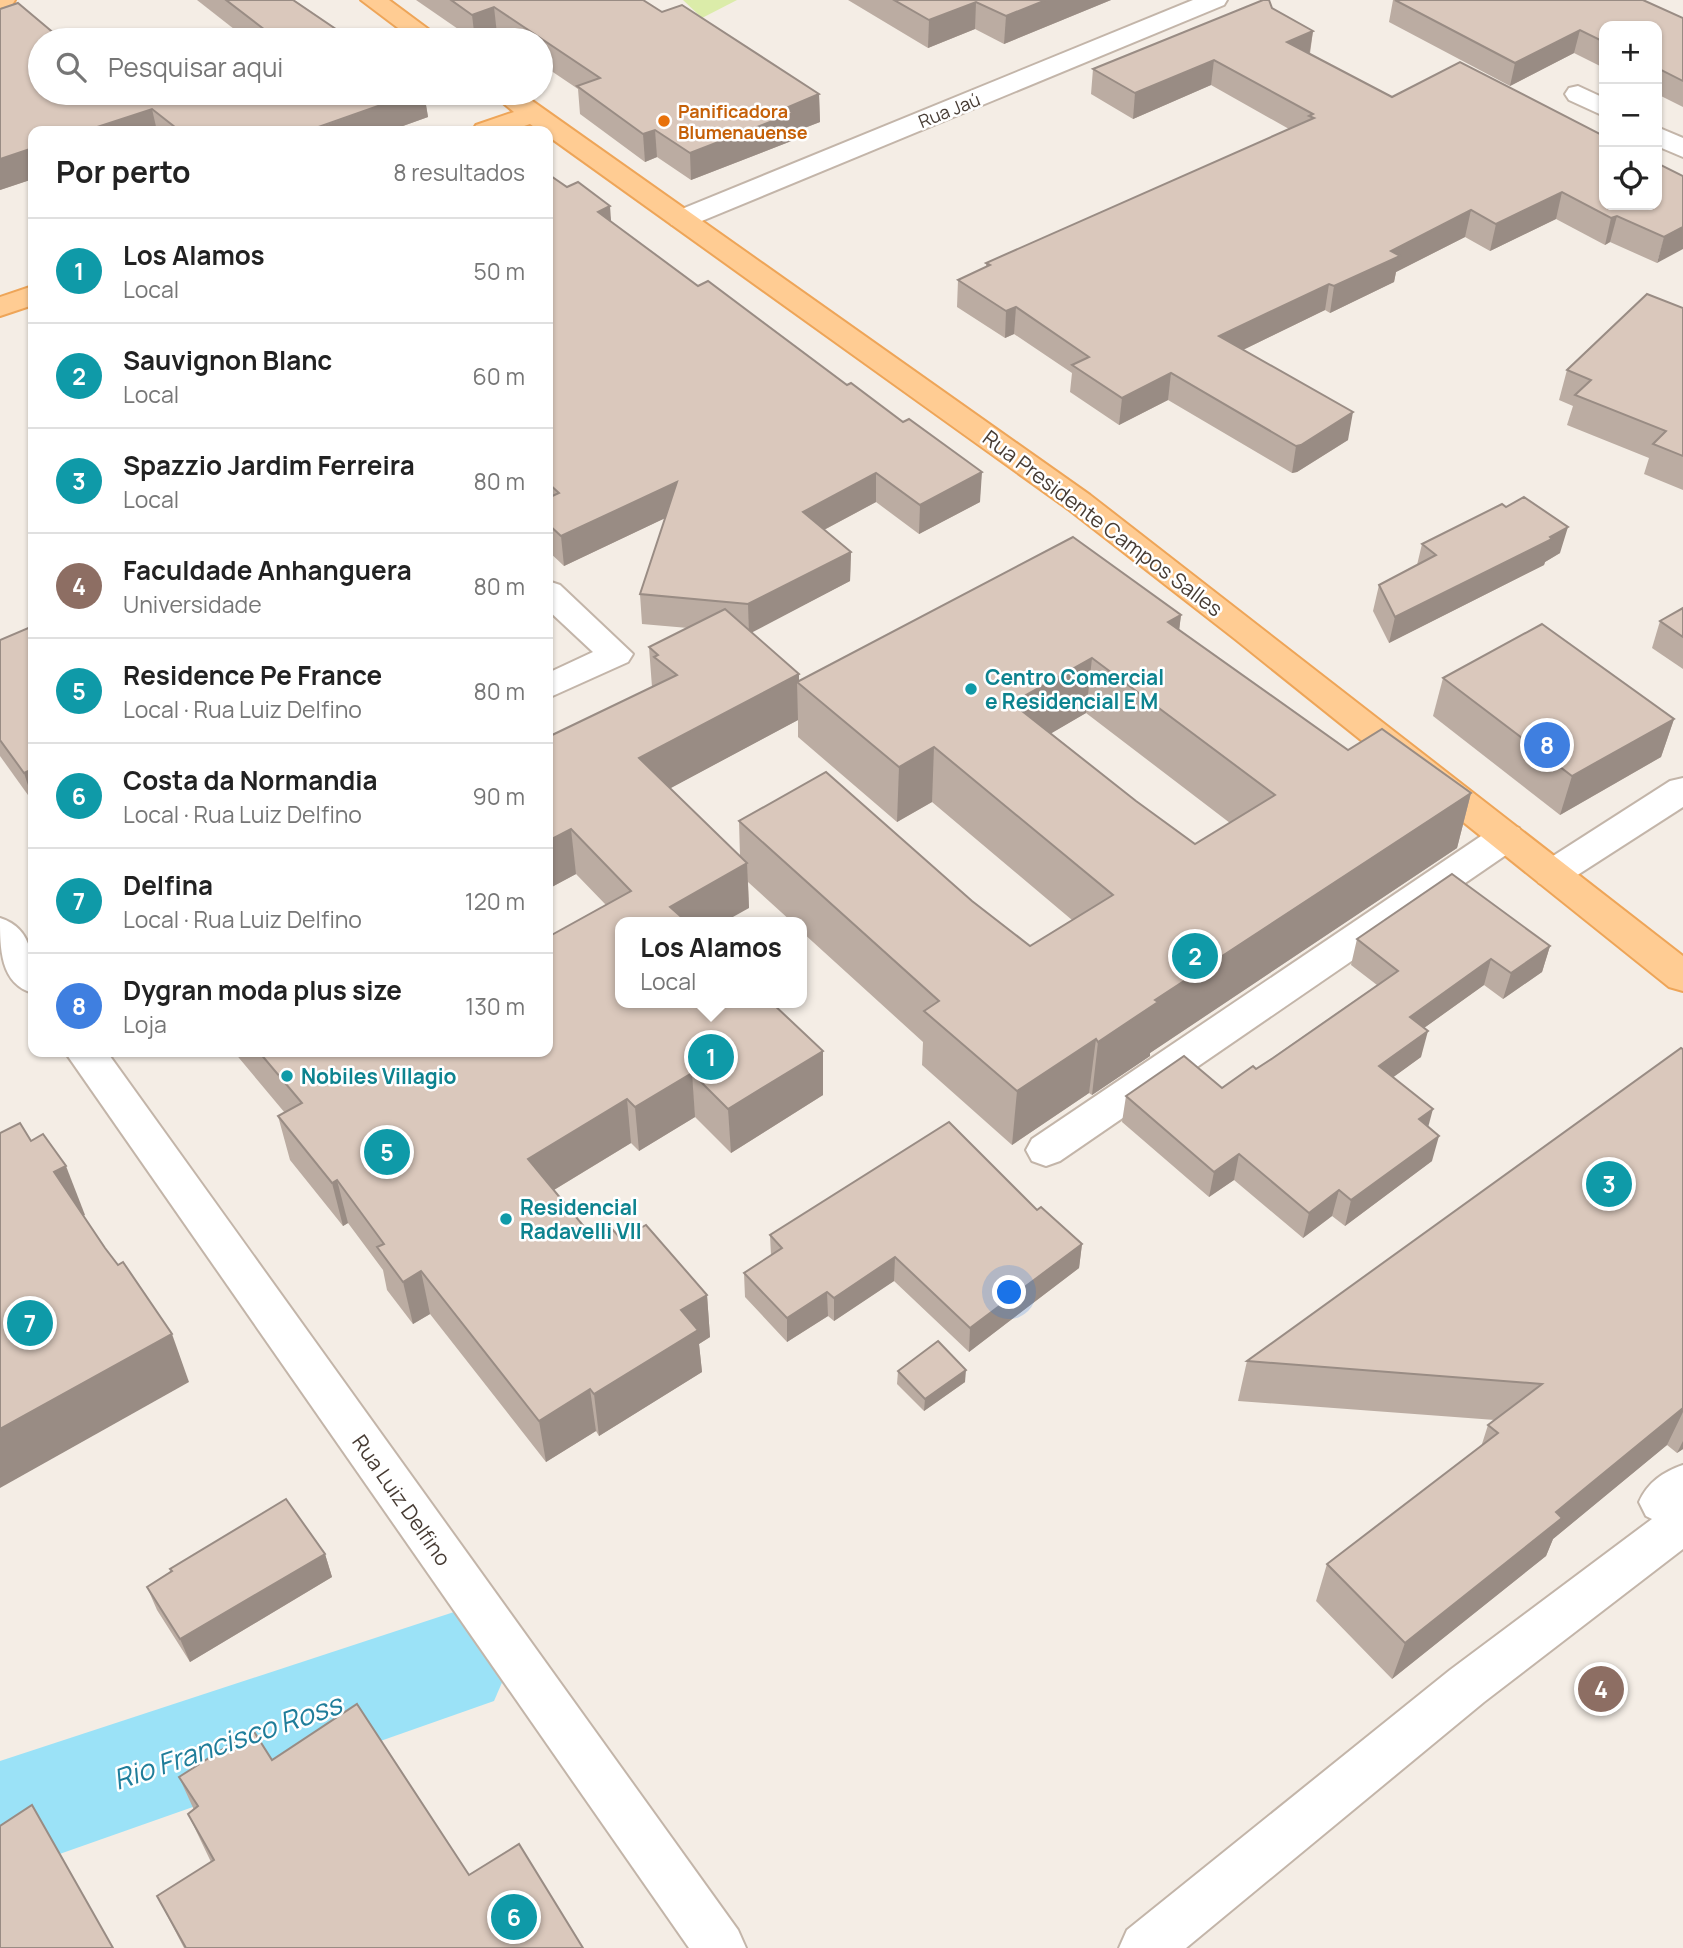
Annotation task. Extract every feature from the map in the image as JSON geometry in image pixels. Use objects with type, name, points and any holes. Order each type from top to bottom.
[{"type":"main road","points":[[373,0],[413,28]]},
{"type":"main road","name":"Rua Presidente Campos Salles","points":[[521,105],[551,126]]},
{"type":"main road","points":[[499,126],[534,114]]},
{"type":"main road","name":"Rua Presidente Campos Salles","points":[[553,127],[1112,526],[1683,977]]},
{"type":"main road","points":[[0,307],[28,297]]},
{"type":"street","name":"Rua Jaú","points":[[682,219],[1215,0]]},
{"type":"street","points":[[1578,94],[1599,105]]},
{"type":"street","points":[[1662,138],[1683,149]]},
{"type":"street","points":[[553,597],[615,654],[553,685]]},
{"type":"street","points":[[1552,874],[1683,790]]},
{"type":"street","points":[[1046,1150],[1506,837]]},
{"type":"street","points":[[10,939],[28,970]]},
{"type":"street","name":"Rua Luiz Delfino","points":[[89,1057],[720,1948]]},
{"type":"street","points":[[1145,1948],[1467,1686],[1676,1503]]},
{"type":"green space","points":[[683,0],[737,0],[702,18]]},
{"type":"building","points":[[226,0],[293,0],[334,28],[262,28]]},
{"type":"building","points":[[451,0],[643,0],[662,12],[682,5],[819,94],[786,108],[793,113],[690,153],[655,130],[643,134],[577,86],[600,78],[553,47],[553,28],[525,28],[494,7],[472,15]]},
{"type":"building","points":[[894,0],[1046,0],[1006,16],[976,2],[929,20]]},
{"type":"building","points":[[1263,0],[1269,0],[1272,8],[1313,31],[1287,42],[1392,97],[1460,62],[1599,133],[1599,210],[1662,210],[1662,166],[1683,176],[1683,227],[1664,237],[1617,216],[1611,218],[1562,192],[1496,224],[1471,210],[1391,251],[1400,256],[1334,286],[1329,284],[1219,336],[1353,412],[1296,446],[1171,373],[1122,398],[1072,365],[1089,357],[1016,307],[1006,311],[958,280],[990,265],[986,263],[1314,118],[1309,116],[1313,114],[1214,60],[1135,93],[1093,69]]},
{"type":"building","points":[[1395,0],[1643,0],[1683,18],[1683,81],[1662,70],[1662,21],[1599,21],[1599,40],[1580,30],[1515,63]]},
{"type":"building","points":[[18,3],[48,28],[28,28],[28,105],[381,105],[321,126],[174,126],[152,109],[100,126],[28,126],[28,150],[0,159],[0,9]]},
{"type":"building","points":[[553,177],[567,187],[578,182],[610,206],[598,212],[698,286],[708,281],[847,385],[851,383],[903,422],[909,419],[982,472],[920,505],[876,473],[803,512],[851,552],[748,604],[640,594],[677,482],[561,536],[553,529],[553,496],[559,493],[553,488]]},
{"type":"building","points":[[1647,294],[1683,308],[1683,456],[1653,444],[1666,431],[1575,395],[1591,380],[1567,370]]},
{"type":"building","points":[[1524,497],[1568,527],[1550,537],[1552,539],[1395,617],[1379,585],[1436,555],[1422,544],[1502,504],[1506,507]]},
{"type":"building","points":[[1073,537],[1181,615],[1168,622],[1348,750],[1382,729],[1471,793],[1155,1000],[1158,1002],[1098,1042],[1096,1039],[1017,1091],[924,1011],[939,1001],[739,821],[826,772],[972,901],[1030,946],[1113,895],[934,747],[899,767],[797,682]],"holes":[[[1092,658],[1275,795],[1195,844],[1012,703]]]},
{"type":"building","points":[[1683,608],[1683,637],[1660,621]]},
{"type":"building","points":[[725,609],[799,674],[639,758],[747,863],[670,907],[681,917],[615,917],[615,1008],[777,1008],[823,1051],[728,1109],[692,1073],[635,1107],[627,1099],[528,1159],[595,1240],[613,1230],[621,1239],[646,1225],[707,1295],[681,1310],[698,1330],[594,1394],[590,1389],[539,1421],[421,1271],[403,1282],[377,1247],[384,1244],[337,1180],[332,1183],[278,1116],[302,1103],[263,1057],[553,1057],[553,934],[631,891],[571,829],[553,838],[553,735],[677,675],[654,657],[658,655],[649,647]]},
{"type":"building","points":[[1542,624],[1674,719],[1572,776],[1443,678]]},
{"type":"building","points":[[28,628],[28,771],[24,773],[0,740],[0,640]]},
{"type":"building","points":[[1452,874],[1550,946],[1511,973],[1491,959],[1410,1017],[1428,1031],[1379,1066],[1433,1109],[1419,1119],[1439,1136],[1351,1200],[1339,1190],[1309,1213],[1239,1154],[1214,1172],[1126,1096],[1184,1056],[1222,1088],[1253,1066],[1256,1069],[1273,1058],[1398,971],[1357,939]]},
{"type":"building","points":[[1681,1048],[1683,1408],[1556,1512],[1562,1518],[1405,1643],[1327,1564],[1498,1433],[1488,1425],[1542,1384],[1247,1361]]},
{"type":"building","points":[[949,1122],[1037,1210],[1041,1207],[1082,1244],[970,1328],[895,1257],[834,1298],[827,1292],[787,1318],[744,1273],[782,1248],[770,1235]]},
{"type":"building","points":[[20,1123],[31,1141],[43,1134],[66,1166],[54,1172],[105,1248],[118,1265],[123,1262],[172,1334],[0,1429],[0,1133]]},
{"type":"building","points":[[938,1341],[966,1370],[925,1399],[898,1371]]},
{"type":"building","points":[[286,1499],[325,1554],[180,1639],[147,1587],[172,1571],[170,1569]]},
{"type":"building","points":[[357,1704],[469,1875],[519,1844],[583,1948],[186,1948],[157,1896],[214,1860],[188,1814],[198,1806],[179,1777],[253,1730],[272,1760]]},
{"type":"building","points":[[32,1805],[113,1948],[0,1948],[0,1826]]},
{"type":"waterway","name":"Rio Francisco Ross","points":[[0,1818],[454,1664]]},
{"type":"place","name":"Panificadora Blumenauense","points":[[664,121]]},
{"type":"place","name":"Centro Comercial e Residencial E M","points":[[971,689]]},
{"type":"place","name":"Dygran moda plus size","points":[[1547,745]]},
{"type":"place","name":"Sauvignon Blanc","points":[[1195,956]]},
{"type":"place","name":"Los Alamos","points":[[711,1057]]},
{"type":"place","name":"Nobiles Villagio","points":[[287,1076]]},
{"type":"place","name":"Residence Pe France","points":[[387,1152]]},
{"type":"place","name":"Spazzio Jardim Ferreira","points":[[1609,1184]]},
{"type":"place","name":"Residencial Radavelli VII","points":[[506,1219]]},
{"type":"place","name":"Delfina","points":[[30,1323]]},
{"type":"place","name":"Faculdade Anhanguera","points":[[1601,1689]]},
{"type":"place","name":"Costa da Normandia","points":[[514,1917]]}]
